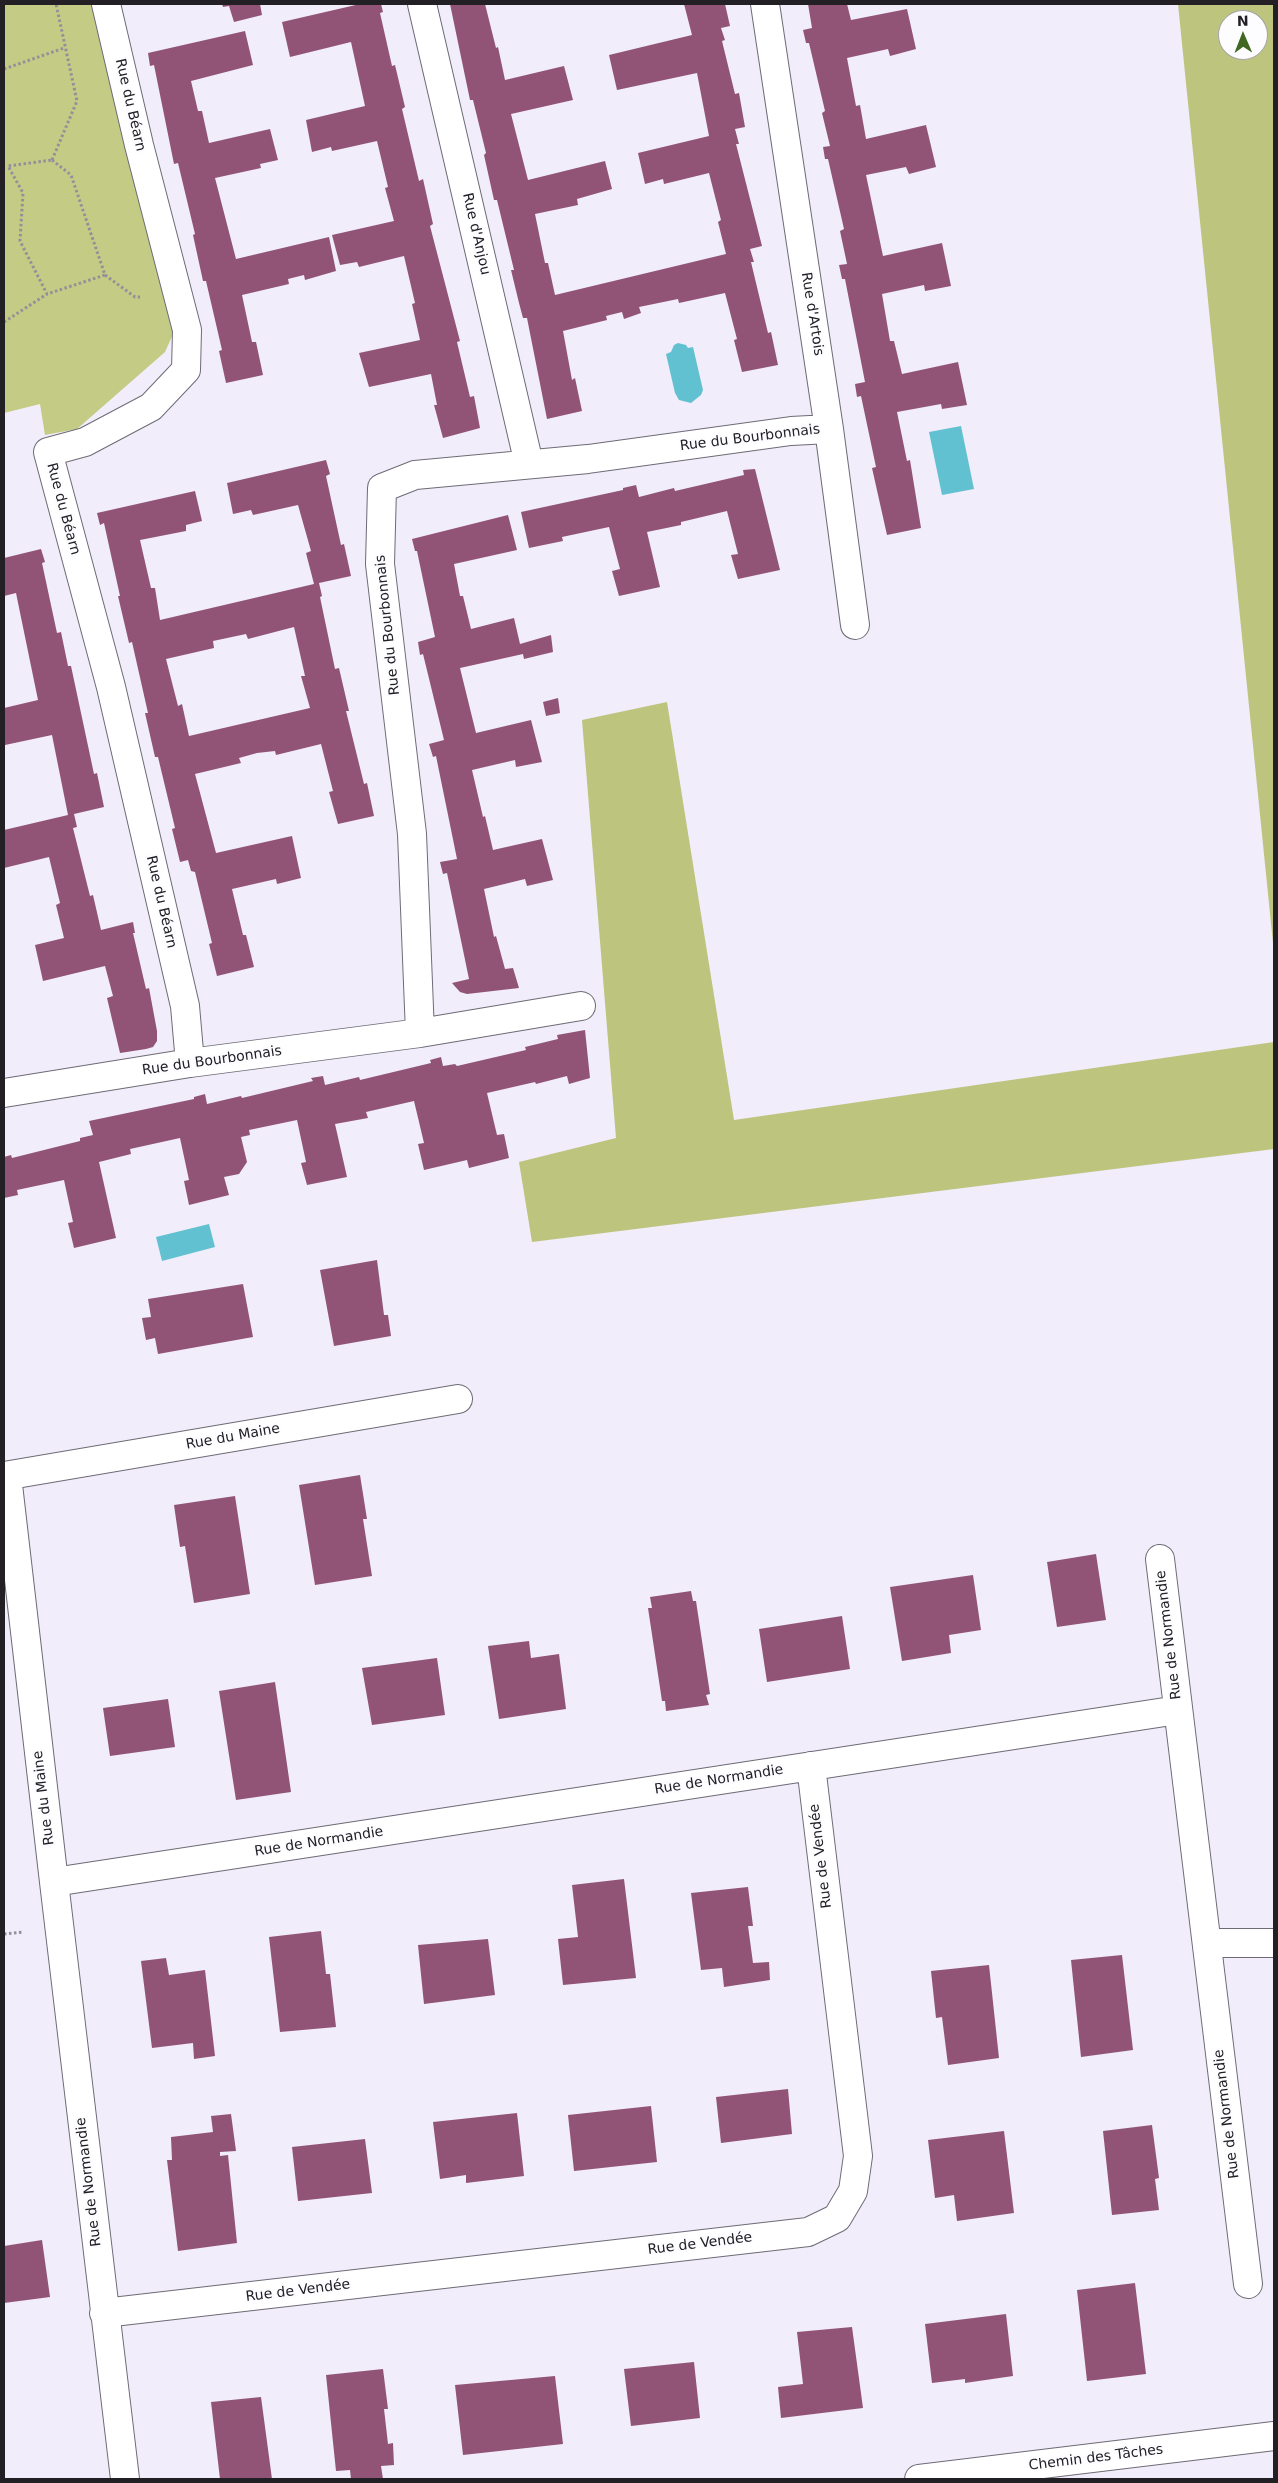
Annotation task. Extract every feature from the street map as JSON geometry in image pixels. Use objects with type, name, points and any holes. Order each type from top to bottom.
[{"type":"street","name":"Rue du Béarn","points":[[106,4],[139,145],[187,330],[186,370],[151,407],[85,442],[48,452],[110,687],[185,1006],[190,1063]]},
{"type":"street","name":"Rue d'Anjou","points":[[422,4],[530,464]]},
{"type":"street","name":"Rue d'Artois","points":[[765,4],[829,429],[855,625]]},
{"type":"street","name":"Rue du Bourbonnais","points":[[420,1033],[412,834],[380,564],[382,488],[415,475],[588,459],[772,434],[829,429]]},
{"type":"street","name":"Rue du Bourbonnais","points":[[4,1093],[190,1063],[420,1033],[581,1006]]},
{"type":"street","name":"Rue du Maine","points":[[54,1882],[5,1476],[458,1399]]},
{"type":"street","name":"Rue de Normandie","points":[[1160,1559],[1248,2284]]},
{"type":"street","name":"Rue de Normandie","points":[[125,2479],[54,1882],[1178,1710]]},
{"type":"street","name":"Rue de Vendée","points":[[104,2313],[808,2232],[837,2218],[853,2191],[858,2156],[811,1766]]},
{"type":"street","points":[[1207,1943],[1274,1943]]},
{"type":"street","name":"Chemin des Tâches","points":[[919,2479],[1274,2436]]},
{"type":"path","points":[[52,160],[77,101],[56,4]]},
{"type":"path","points":[[4,69],[64,48]]},
{"type":"path","points":[[4,322],[47,294],[105,275],[71,175],[52,160],[8,166]]},
{"type":"path","points":[[4,161],[23,193],[20,241],[47,294]]},
{"type":"green space","points":[[4,4],[106,4],[183,312],[165,352],[77,429],[45,435],[40,404],[4,413]]},
{"type":"green space","points":[[1178,4],[1274,4],[1274,953]]},
{"type":"green space","points":[[667,702],[734,1120],[1274,1042],[1274,1149],[532,1242],[519,1162],[616,1138],[582,720]]},
{"type":"water","points":[[678,343],[686,345],[688,348],[693,347],[703,390],[701,395],[691,403],[679,400],[675,393],[666,354],[671,352],[674,345]]},
{"type":"water","points":[[961,426],[974,489],[942,495],[929,432]]},
{"type":"water","points":[[209,1224],[215,1247],[162,1261],[156,1237]]},
{"type":"building","points":[[222,4],[260,4],[262,15],[234,22],[229,6],[223,7]]},
{"type":"building","points":[[360,4],[381,4],[383,12],[380,13],[392,66],[395,65],[405,107],[402,109],[419,181],[423,179],[433,224],[430,226],[460,341],[457,342],[470,397],[474,396],[480,428],[443,438],[434,405],[437,405],[431,374],[369,387],[359,353],[420,340],[412,304],[415,303],[404,256],[359,267],[357,262],[340,265],[332,235],[394,221],[385,188],[388,187],[377,141],[332,151],[331,147],[312,152],[306,120],[365,106],[351,42],[290,57],[282,22]]},
{"type":"building","points":[[450,4],[485,4],[496,48],[498,47],[505,80],[564,66],[573,100],[511,114],[528,180],[605,161],[612,189],[577,199],[578,205],[535,214],[545,263],[548,263],[555,295],[726,254],[718,222],[721,220],[709,173],[664,184],[663,179],[645,184],[638,153],[709,136],[697,73],[617,90],[609,55],[692,35],[684,4],[725,4],[730,26],[721,28],[725,40],[722,41],[735,94],[739,93],[745,127],[735,129],[739,144],[736,144],[762,246],[750,249],[754,262],[751,262],[768,333],[771,332],[778,365],[742,372],[734,340],[737,339],[725,293],[679,303],[678,299],[639,307],[641,313],[624,319],[622,312],[606,316],[607,320],[563,331],[572,380],[575,378],[582,411],[547,419],[527,318],[523,318],[519,303],[511,270],[514,270],[497,200],[494,200],[484,155],[486,153],[473,100],[470,100]]},
{"type":"building","points":[[808,4],[847,4],[851,20],[907,9],[916,49],[890,56],[888,49],[847,58],[856,106],[860,105],[866,139],[926,125],[936,167],[909,174],[906,167],[866,175],[883,256],[942,243],[951,286],[925,291],[924,285],[882,294],[890,341],[894,341],[902,374],[958,362],[967,405],[942,409],[941,404],[897,412],[907,461],[910,460],[921,528],[887,535],[872,468],[876,467],[861,396],[857,397],[855,384],[865,382],[845,279],[842,279],[839,265],[847,264],[840,231],[844,229],[828,159],[825,159],[823,147],[830,146],[822,113],[825,111],[809,43],[806,43],[803,30],[812,28]]},
{"type":"building","points":[[245,31],[253,65],[191,81],[198,111],[202,111],[209,143],[270,129],[278,160],[260,164],[261,168],[215,178],[236,259],[329,237],[336,271],[305,280],[304,275],[288,279],[289,284],[242,295],[252,342],[256,342],[263,375],[226,383],[219,351],[222,350],[206,281],[203,281],[193,235],[195,234],[178,163],[174,164],[154,65],[150,66],[148,53]]},
{"type":"building","points":[[326,460],[330,474],[326,476],[341,545],[344,544],[351,576],[319,583],[322,596],[320,597],[335,669],[339,668],[349,711],[346,711],[364,784],[367,783],[374,816],[338,824],[329,792],[333,791],[321,744],[276,755],[275,751],[257,753],[239,758],[241,763],[195,774],[216,853],[292,836],[301,878],[277,884],[276,879],[232,889],[243,935],[246,935],[254,967],[217,976],[209,944],[212,943],[195,872],[191,871],[188,860],[180,862],[172,829],[175,828],[158,757],[155,757],[145,713],[148,713],[132,642],[129,643],[118,596],[120,596],[104,523],[100,525],[97,513],[195,491],[202,521],[186,525],[186,531],[140,540],[151,588],[155,588],[160,620],[314,584],[306,553],[311,551],[298,505],[253,515],[251,510],[233,514],[227,483]],"holes":[[[294,627],[305,676],[301,676],[310,708],[189,736],[182,704],[178,706],[166,659],[214,648],[213,641],[246,634],[248,639]]]},
{"type":"building","points":[[755,469],[780,570],[738,579],[731,555],[738,554],[727,511],[681,522],[681,525],[647,532],[660,587],[619,596],[612,571],[620,569],[609,527],[562,537],[563,541],[529,548],[521,512],[623,490],[623,488],[636,485],[639,497],[674,488],[675,491],[744,475],[743,470]]},
{"type":"building","points":[[508,515],[517,550],[454,564],[460,596],[463,596],[471,629],[514,618],[520,644],[551,635],[553,652],[524,659],[523,654],[460,668],[476,733],[531,720],[542,762],[516,767],[515,760],[472,770],[493,850],[542,839],[553,880],[527,886],[525,879],[484,889],[494,937],[496,936],[505,969],[513,968],[519,988],[467,994],[460,992],[452,983],[469,979],[447,873],[443,874],[440,862],[457,859],[436,756],[433,757],[429,744],[444,740],[423,654],[420,655],[418,642],[435,637],[417,551],[415,551],[412,539]]},
{"type":"building","points":[[41,549],[45,562],[42,563],[57,633],[61,632],[68,666],[71,666],[94,774],[97,773],[104,807],[74,814],[77,827],[73,828],[90,896],[93,895],[101,930],[133,922],[135,933],[133,933],[146,989],[149,988],[157,1031],[157,1041],[153,1047],[146,1049],[120,1053],[107,998],[113,996],[105,966],[43,981],[35,945],[64,938],[56,905],[60,903],[49,857],[4,868],[4,830],[68,815],[52,735],[5,745],[4,741],[4,708],[38,700],[16,593],[4,596],[4,558]]},
{"type":"building","points":[[558,698],[560,713],[546,716],[543,702]]},
{"type":"building","points":[[585,1030],[590,1078],[569,1084],[567,1076],[487,1093],[497,1135],[504,1134],[509,1158],[469,1168],[467,1160],[424,1170],[418,1144],[424,1143],[414,1101],[366,1112],[368,1118],[335,1124],[347,1177],[307,1185],[301,1163],[306,1162],[297,1120],[249,1130],[250,1135],[241,1137],[247,1162],[239,1174],[224,1177],[229,1195],[189,1205],[184,1181],[189,1180],[180,1138],[130,1149],[131,1154],[99,1162],[116,1238],[74,1248],[68,1223],[73,1222],[64,1180],[17,1190],[18,1195],[4,1198],[4,1157],[11,1155],[12,1158],[80,1141],[80,1138],[93,1135],[89,1121],[194,1099],[194,1097],[205,1094],[207,1104],[241,1096],[242,1098],[313,1081],[311,1078],[323,1076],[325,1085],[359,1077],[360,1080],[431,1063],[430,1060],[441,1057],[443,1066],[455,1064],[457,1066],[526,1050],[525,1047],[558,1039],[557,1035]]},
{"type":"building","points":[[377,1260],[384,1315],[388,1315],[391,1336],[334,1346],[320,1270]]},
{"type":"building","points":[[243,1284],[253,1337],[158,1354],[155,1338],[146,1340],[142,1318],[151,1317],[148,1299]]},
{"type":"building","points":[[360,1475],[367,1519],[363,1519],[372,1576],[315,1585],[299,1485]]},
{"type":"building","points":[[235,1496],[250,1594],[194,1603],[185,1546],[180,1547],[174,1505]]},
{"type":"building","points":[[1096,1554],[1106,1620],[1057,1627],[1047,1562]]},
{"type":"building","points":[[973,1575],[981,1630],[949,1635],[951,1653],[902,1661],[890,1587]]},
{"type":"building","points":[[691,1591],[693,1601],[696,1601],[710,1694],[706,1695],[709,1705],[666,1711],[665,1701],[662,1701],[648,1608],[652,1608],[650,1597]]},
{"type":"building","points":[[842,1616],[850,1669],[767,1682],[759,1629]]},
{"type":"building","points":[[529,1641],[531,1658],[559,1654],[566,1709],[499,1719],[488,1646]]},
{"type":"building","points":[[437,1658],[445,1715],[372,1725],[362,1668]]},
{"type":"building","points":[[275,1682],[291,1792],[236,1800],[219,1691]]},
{"type":"building","points":[[168,1699],[175,1747],[110,1756],[103,1708]]},
{"type":"building","points":[[624,1879],[636,1978],[563,1985],[558,1939],[578,1937],[572,1885]]},
{"type":"building","points":[[748,1887],[753,1926],[748,1926],[753,1963],[769,1962],[770,1980],[724,1987],[722,1968],[701,1970],[691,1893]]},
{"type":"building","points":[[321,1931],[326,1974],[330,1974],[336,2027],[280,2032],[269,1937]]},
{"type":"building","points":[[488,1939],[495,1995],[424,2004],[418,1945]]},
{"type":"building","points":[[1122,1955],[1133,2050],[1081,2057],[1071,1960]]},
{"type":"building","points":[[166,1958],[169,1975],[205,1970],[215,2056],[194,2059],[193,2043],[152,2048],[141,1961]]},
{"type":"building","points":[[989,1965],[999,2058],[948,2065],[942,2017],[936,2018],[931,1971]]},
{"type":"building","points":[[788,2089],[792,2134],[721,2143],[716,2097]]},
{"type":"building","points":[[651,2106],[657,2162],[574,2171],[568,2115]]},
{"type":"building","points":[[517,2113],[524,2176],[466,2183],[466,2175],[440,2179],[433,2122]]},
{"type":"building","points":[[231,2114],[236,2151],[220,2152],[220,2156],[228,2155],[237,2243],[178,2251],[167,2160],[172,2160],[171,2137],[213,2132],[211,2116]]},
{"type":"building","points":[[1152,2125],[1159,2178],[1155,2179],[1159,2210],[1112,2215],[1103,2131]]},
{"type":"building","points":[[1004,2131],[1014,2213],[957,2221],[954,2195],[935,2198],[928,2140]]},
{"type":"building","points":[[365,2139],[372,2193],[298,2201],[292,2147]]},
{"type":"building","points":[[42,2240],[50,2297],[4,2303],[4,2246]]},
{"type":"building","points":[[1135,2283],[1146,2374],[1087,2381],[1077,2290]]},
{"type":"building","points":[[1006,2314],[1013,2376],[965,2383],[965,2379],[932,2383],[925,2324]]},
{"type":"building","points":[[852,2327],[863,2408],[781,2418],[778,2387],[803,2384],[797,2332]]},
{"type":"building","points":[[694,2362],[700,2418],[631,2426],[624,2369]]},
{"type":"building","points":[[383,2369],[388,2409],[384,2409],[388,2444],[393,2443],[394,2465],[381,2466],[383,2479],[351,2479],[350,2470],[336,2471],[326,2375]]},
{"type":"building","points":[[555,2376],[563,2444],[463,2455],[455,2385]]},
{"type":"building","points":[[261,2397],[272,2479],[220,2479],[211,2402]]}]
